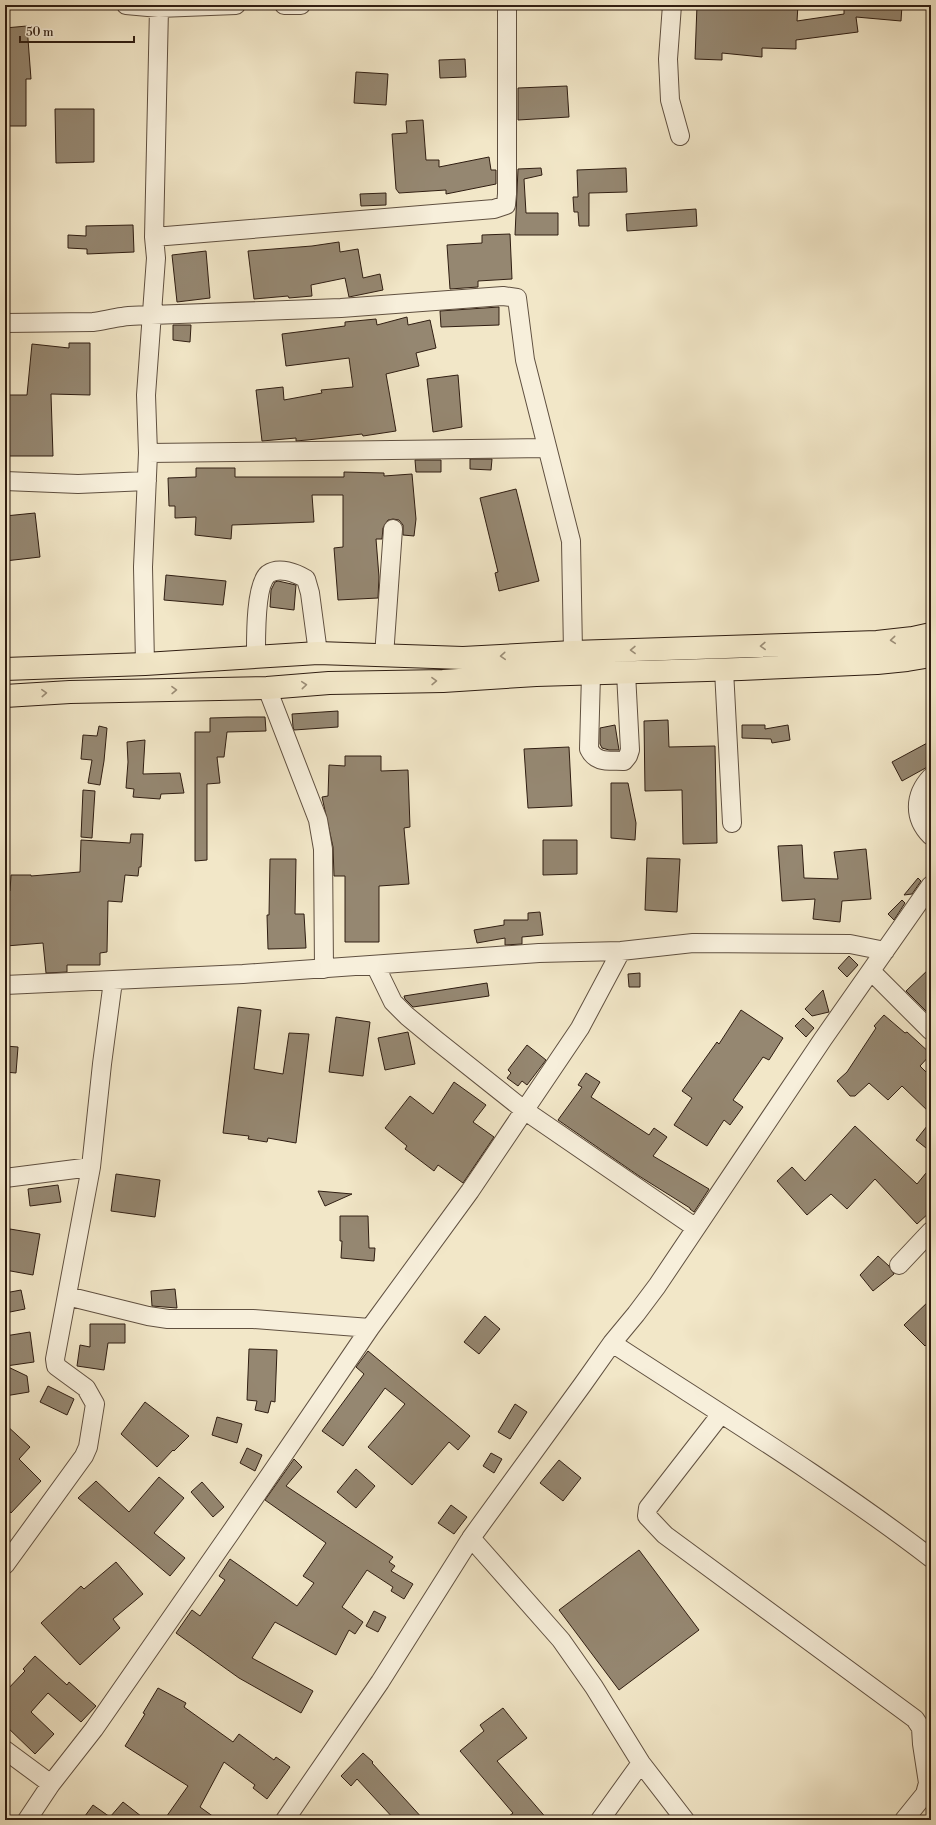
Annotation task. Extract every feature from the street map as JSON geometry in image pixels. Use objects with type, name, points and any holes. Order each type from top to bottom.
[{"type":"main road","points":[[5,669],[145,664],[318,653],[463,658],[573,652],[877,642],[913,638],[931,634]]},
{"type":"main road","points":[[5,696],[70,692],[267,688],[329,683],[443,681],[536,675],[724,670],[878,663],[931,656]]},
{"type":"street","points":[[126,5],[159,8],[236,5]]},
{"type":"street","points":[[284,5],[301,5]]},
{"type":"street","points":[[154,237],[494,209],[506,205],[507,5]]},
{"type":"street","points":[[672,5],[668,59],[670,100],[680,136]]},
{"type":"street","points":[[145,664],[143,567],[148,453],[146,395],[156,258],[154,237],[159,8]]},
{"type":"street","points":[[5,323],[93,322],[106,321],[122,317],[151,315],[341,308],[503,296],[517,298],[525,360],[546,448],[571,541],[573,652]]},
{"type":"street","points":[[148,453],[546,448]]},
{"type":"street","points":[[5,480],[78,484],[147,481]]},
{"type":"street","points":[[384,656],[393,529]]},
{"type":"street","points":[[256,657],[258,607],[263,581],[269,574],[280,571],[294,572],[306,580],[310,593],[318,653]]},
{"type":"street","points":[[724,670],[732,823]]},
{"type":"street","points":[[590,674],[589,749],[592,756],[599,760],[624,760],[628,756],[630,750],[626,673]]},
{"type":"street","points":[[267,688],[318,820],[323,849],[324,969]]},
{"type":"street","points":[[931,778],[923,786],[917,813],[922,824],[931,836]]},
{"type":"street","points":[[285,1820],[380,1682],[471,1538],[584,1384],[612,1343],[636,1314],[696,1228],[823,1039],[872,972],[931,885]]},
{"type":"street","points":[[5,984],[113,981],[324,969],[540,953],[621,951],[701,943],[850,944],[885,951]]},
{"type":"street","points":[[27,1820],[51,1784],[107,1710],[370,1328],[470,1191],[580,1028],[621,951]]},
{"type":"street","points":[[375,965],[393,1002],[407,1016],[524,1110],[696,1228]]},
{"type":"street","points":[[872,972],[931,1031]]},
{"type":"street","points":[[5,1565],[79,1462],[88,1447],[95,1404],[86,1388],[56,1366],[55,1359],[91,1167],[113,981]]},
{"type":"street","points":[[5,1178],[91,1167]]},
{"type":"street","points":[[900,1265],[931,1231]]},
{"type":"street","points":[[67,1296],[148,1316],[168,1318],[253,1319],[370,1328]]},
{"type":"street","points":[[612,1343],[884,1522],[931,1558]]},
{"type":"street","points":[[721,1414],[648,1508],[647,1516],[665,1535],[915,1719],[921,1728],[928,1783],[925,1794],[904,1820]]},
{"type":"street","points":[[471,1538],[561,1640],[594,1687],[641,1762],[685,1820]]},
{"type":"street","points":[[5,1750],[51,1784]]},
{"type":"street","points":[[600,1820],[641,1762]]},
{"type":"building","points":[[697,5],[798,5],[797,21],[844,14],[844,5],[902,5],[901,21],[856,17],[858,32],[796,40],[796,49],[762,48],[762,57],[722,53],[722,60],[695,59]]},
{"type":"building","points":[[27,26],[31,79],[26,79],[26,126],[5,126],[5,28]]},
{"type":"building","points":[[465,59],[466,77],[440,78],[439,60]]},
{"type":"building","points":[[356,72],[388,74],[386,105],[354,103]]},
{"type":"building","points":[[567,86],[569,117],[518,120],[518,88]]},
{"type":"building","points":[[55,109],[94,109],[94,162],[56,163]]},
{"type":"building","points":[[423,120],[426,160],[439,160],[439,167],[489,157],[491,170],[496,170],[496,184],[446,194],[446,190],[399,193],[396,189],[392,134],[407,133],[406,121]]},
{"type":"building","points":[[541,168],[542,175],[524,179],[526,213],[558,213],[558,235],[515,235],[518,169]]},
{"type":"building","points":[[626,168],[627,192],[589,193],[589,226],[579,226],[578,212],[574,212],[573,197],[578,197],[577,170]]},
{"type":"building","points":[[386,193],[386,205],[361,206],[360,194]]},
{"type":"building","points":[[696,209],[697,226],[627,231],[626,214]]},
{"type":"building","points":[[133,225],[134,252],[87,254],[87,249],[68,248],[68,235],[86,236],[86,226]]},
{"type":"building","points":[[510,234],[512,279],[478,281],[478,287],[450,289],[447,245],[482,243],[482,235]]},
{"type":"building","points":[[339,242],[340,252],[358,249],[363,278],[380,274],[383,290],[349,297],[345,278],[311,285],[312,296],[289,298],[288,296],[254,299],[248,251],[312,246]]},
{"type":"building","points":[[206,251],[210,298],[177,302],[172,255]]},
{"type":"building","points":[[499,307],[499,325],[441,327],[440,311]]},
{"type":"building","points":[[407,317],[408,325],[430,320],[436,348],[416,353],[419,366],[386,374],[396,431],[363,436],[362,434],[296,441],[296,438],[262,441],[256,390],[283,387],[284,400],[322,393],[321,390],[353,387],[349,358],[286,366],[282,334],[345,326],[345,322],[376,319],[377,325]]},
{"type":"building","points":[[173,325],[191,325],[190,342],[173,340]]},
{"type":"building","points":[[69,343],[90,343],[90,395],[51,394],[53,456],[5,456],[5,395],[27,395],[32,344],[69,348]]},
{"type":"building","points":[[458,375],[462,427],[433,432],[427,379]]},
{"type":"building","points":[[470,459],[492,459],[491,470],[470,469]]},
{"type":"building","points":[[415,460],[441,460],[441,472],[416,472]]},
{"type":"building","points":[[196,468],[235,468],[235,477],[344,477],[344,472],[384,473],[384,476],[412,474],[416,519],[414,536],[403,535],[403,525],[399,520],[388,520],[383,528],[382,539],[376,539],[379,577],[378,598],[338,600],[334,548],[343,547],[343,495],[312,495],[314,522],[232,525],[231,539],[195,535],[196,517],[175,518],[175,506],[169,506],[168,478],[196,477]]},
{"type":"building","points":[[516,489],[539,581],[499,591],[495,573],[498,572],[480,498]]},
{"type":"building","points":[[35,513],[40,557],[5,561],[5,516]]},
{"type":"building","points":[[166,575],[226,581],[223,605],[164,600]]},
{"type":"building","points":[[278,581],[296,585],[294,610],[270,607],[271,590],[275,582]]},
{"type":"building","points":[[338,711],[338,727],[294,730],[292,714]]},
{"type":"building","points":[[265,717],[266,731],[227,732],[224,757],[217,757],[220,783],[207,784],[207,860],[195,861],[195,732],[210,732],[210,718]]},
{"type":"building","points":[[668,720],[669,747],[715,746],[717,843],[683,844],[682,790],[645,791],[644,721]]},
{"type":"building","points":[[615,725],[619,750],[602,748],[600,744],[600,728]]},
{"type":"building","points":[[742,725],[765,725],[765,729],[788,725],[790,740],[772,743],[771,739],[742,738]]},
{"type":"building","points":[[99,726],[107,728],[100,785],[88,783],[92,760],[81,759],[83,735],[97,736]]},
{"type":"building","points":[[145,740],[143,774],[180,773],[184,793],[161,794],[160,799],[133,797],[134,789],[126,788],[128,762],[127,742]]},
{"type":"building","points":[[931,741],[931,765],[902,781],[892,762]]},
{"type":"building","points":[[569,747],[572,806],[528,808],[524,749]]},
{"type":"building","points":[[345,756],[381,756],[381,771],[408,770],[410,827],[404,828],[409,884],[379,886],[379,942],[345,942],[345,876],[334,876],[333,847],[322,797],[328,796],[329,765],[345,766]]},
{"type":"building","points":[[611,783],[628,783],[636,823],[635,840],[611,838]]},
{"type":"building","points":[[83,790],[95,791],[92,838],[81,837]]},
{"type":"building","points":[[131,834],[143,834],[141,867],[139,867],[138,876],[125,875],[122,902],[108,901],[107,952],[100,953],[100,965],[67,965],[67,972],[46,973],[43,943],[6,946],[5,892],[10,891],[11,875],[31,876],[80,872],[81,840],[130,843]]},
{"type":"building","points":[[543,840],[577,840],[577,874],[543,875]]},
{"type":"building","points":[[802,845],[804,878],[838,879],[834,852],[866,849],[871,899],[842,901],[840,922],[813,919],[815,899],[782,901],[778,846]]},
{"type":"building","points":[[647,858],[680,859],[677,912],[645,910]]},
{"type":"building","points":[[270,859],[296,859],[295,914],[304,914],[306,948],[268,949],[267,915],[269,915]]},
{"type":"building","points":[[918,878],[921,881],[912,894],[904,895]]},
{"type":"building","points":[[902,900],[905,903],[894,920],[888,914]]},
{"type":"building","points":[[540,912],[543,935],[522,937],[522,944],[505,945],[505,938],[477,943],[474,930],[504,925],[504,920],[528,920],[528,913]]},
{"type":"building","points":[[849,956],[858,965],[847,977],[838,968]]},
{"type":"building","points":[[931,967],[931,1016],[906,991]]},
{"type":"building","points":[[640,973],[640,987],[629,987],[628,974]]},
{"type":"building","points":[[487,983],[489,996],[413,1007],[404,996]]},
{"type":"building","points":[[823,990],[829,1012],[812,1016],[805,1009]]},
{"type":"building","points":[[238,1007],[261,1010],[254,1069],[283,1074],[289,1033],[309,1034],[296,1143],[268,1138],[267,1142],[248,1139],[249,1136],[223,1133]]},
{"type":"building","points":[[741,1010],[783,1038],[769,1060],[763,1057],[733,1100],[743,1107],[730,1125],[724,1120],[707,1146],[674,1125],[692,1098],[682,1091],[717,1042],[719,1044]]},
{"type":"building","points":[[884,1015],[905,1033],[907,1032],[931,1054],[920,1066],[931,1077],[931,1114],[902,1086],[888,1100],[869,1083],[855,1096],[850,1096],[837,1081],[847,1072],[876,1028],[874,1026]]},
{"type":"building","points":[[336,1017],[370,1022],[363,1076],[329,1072]]},
{"type":"building","points":[[803,1018],[814,1028],[806,1037],[795,1026]]},
{"type":"building","points":[[408,1032],[415,1064],[385,1070],[378,1038]]},
{"type":"building","points":[[527,1045],[546,1060],[527,1085],[522,1081],[518,1086],[507,1078],[511,1073],[508,1070]]},
{"type":"building","points":[[5,1046],[18,1047],[16,1073],[5,1072]]},
{"type":"building","points":[[586,1073],[600,1082],[591,1097],[649,1135],[654,1128],[667,1137],[653,1156],[709,1189],[694,1212],[558,1120],[582,1087],[578,1085]]},
{"type":"building","points":[[454,1082],[486,1105],[473,1122],[494,1137],[463,1183],[438,1165],[434,1171],[405,1149],[407,1146],[385,1128],[410,1096],[433,1114]]},
{"type":"building","points":[[931,1121],[931,1152],[916,1140]]},
{"type":"building","points":[[855,1126],[917,1184],[931,1167],[931,1211],[917,1224],[875,1179],[847,1209],[831,1194],[807,1215],[777,1181],[792,1167],[805,1181]]},
{"type":"building","points":[[116,1174],[160,1180],[155,1217],[111,1211]]},
{"type":"building","points":[[58,1185],[61,1202],[30,1206],[28,1189]]},
{"type":"building","points":[[318,1191],[352,1194],[325,1206]]},
{"type":"building","points":[[340,1216],[368,1216],[369,1248],[375,1248],[374,1261],[341,1258],[342,1241],[340,1241]]},
{"type":"building","points":[[10,1229],[40,1234],[33,1275],[5,1270],[5,1255]]},
{"type":"building","points":[[878,1256],[889,1266],[894,1274],[873,1291],[860,1275]]},
{"type":"building","points":[[175,1289],[177,1308],[152,1306],[151,1291]]},
{"type":"building","points":[[21,1290],[25,1309],[5,1313],[5,1293]]},
{"type":"building","points":[[931,1299],[931,1340],[925,1346],[904,1325]]},
{"type":"building","points":[[485,1316],[500,1329],[479,1354],[464,1342]]},
{"type":"building","points":[[90,1324],[125,1324],[125,1343],[108,1343],[104,1370],[77,1366],[80,1345],[90,1347]]},
{"type":"building","points":[[30,1332],[34,1362],[6,1366],[27,1376],[29,1392],[5,1396],[5,1336]]},
{"type":"building","points":[[249,1349],[277,1350],[275,1402],[271,1401],[268,1413],[255,1410],[257,1401],[247,1400]]},
{"type":"building","points":[[368,1351],[470,1436],[458,1450],[449,1442],[412,1485],[368,1447],[405,1404],[385,1388],[343,1446],[322,1431],[364,1374],[356,1367]]},
{"type":"building","points":[[48,1386],[74,1399],[67,1415],[40,1402]]},
{"type":"building","points":[[145,1402],[189,1436],[157,1467],[121,1434]]},
{"type":"building","points":[[515,1404],[527,1412],[510,1439],[498,1432]]},
{"type":"building","points":[[217,1417],[242,1424],[237,1443],[212,1435]]},
{"type":"building","points":[[5,1424],[30,1447],[19,1459],[41,1481],[11,1513],[5,1506]]},
{"type":"building","points":[[247,1448],[262,1455],[255,1471],[240,1463]]},
{"type":"building","points":[[491,1453],[502,1459],[494,1473],[483,1466]]},
{"type":"building","points":[[294,1459],[302,1467],[286,1486],[393,1557],[389,1562],[395,1566],[391,1571],[413,1584],[404,1599],[391,1591],[393,1587],[367,1570],[342,1607],[363,1622],[355,1634],[349,1630],[336,1655],[275,1622],[252,1658],[313,1691],[301,1713],[239,1678],[176,1633],[192,1610],[200,1616],[225,1580],[219,1576],[230,1559],[297,1606],[314,1583],[303,1576],[326,1543],[265,1500]]},
{"type":"building","points":[[559,1460],[581,1478],[563,1501],[540,1483]]},
{"type":"building","points":[[356,1469],[375,1486],[356,1508],[337,1492]]},
{"type":"building","points":[[159,1477],[184,1498],[154,1533],[185,1558],[170,1576],[78,1498],[96,1481],[129,1512]]},
{"type":"building","points":[[202,1482],[224,1507],[213,1517],[191,1492]]},
{"type":"building","points":[[451,1505],[467,1517],[454,1534],[438,1523]]},
{"type":"building","points":[[639,1550],[699,1630],[619,1690],[559,1610]]},
{"type":"building","points":[[116,1562],[143,1594],[113,1619],[120,1628],[80,1665],[41,1623],[81,1586],[84,1589]]},
{"type":"building","points":[[374,1611],[386,1617],[378,1632],[366,1626]]},
{"type":"building","points":[[35,1656],[67,1685],[69,1682],[96,1706],[81,1722],[48,1693],[31,1712],[54,1734],[35,1754],[5,1725],[5,1692],[25,1671],[23,1669]]},
{"type":"building","points":[[158,1688],[186,1703],[184,1707],[233,1742],[239,1734],[274,1760],[276,1757],[290,1767],[267,1799],[253,1788],[255,1785],[224,1762],[200,1807],[218,1820],[164,1820],[188,1786],[125,1746],[145,1714],[143,1713]]},
{"type":"building","points":[[503,1708],[527,1738],[497,1761],[548,1820],[504,1820],[513,1813],[460,1751],[484,1731],[480,1725]]},
{"type":"building","points":[[363,1753],[373,1762],[372,1763],[424,1820],[395,1820],[357,1779],[351,1786],[341,1776]]},
{"type":"building","points":[[123,1802],[146,1820],[82,1820],[93,1805],[110,1817]]}]
